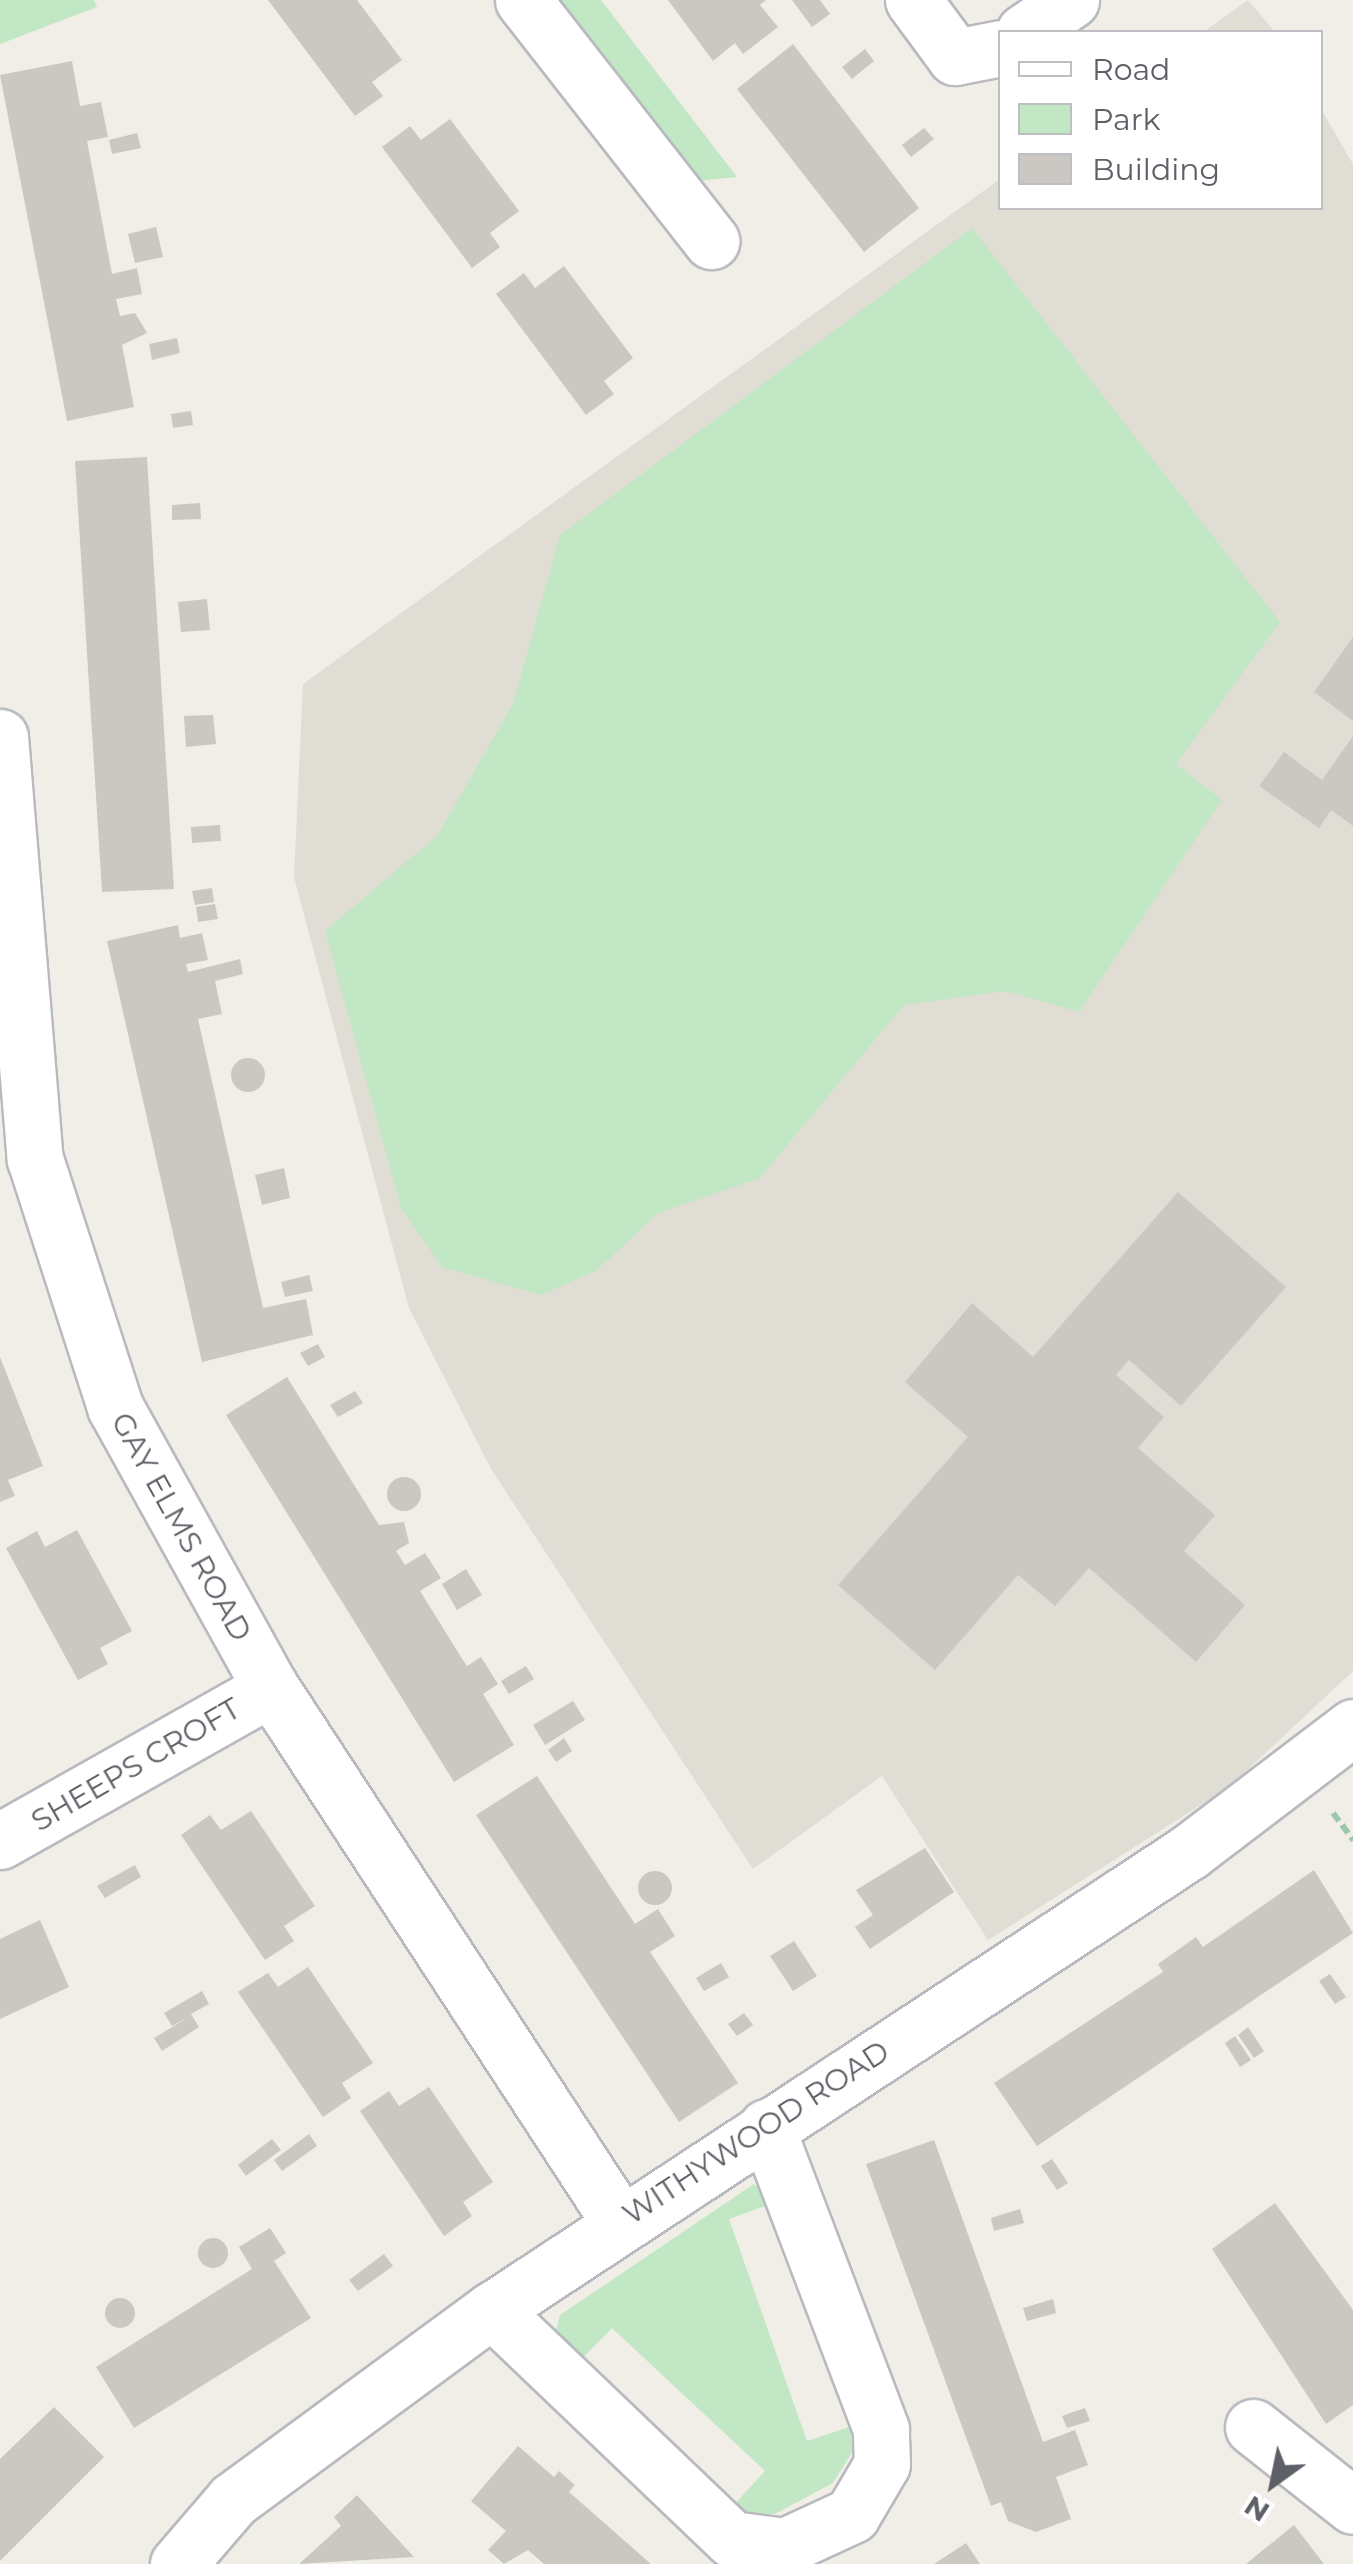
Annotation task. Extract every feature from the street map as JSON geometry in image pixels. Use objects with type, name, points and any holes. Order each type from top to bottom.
[{"type":"street","points":[[523,0],[712,241]]},
{"type":"street","points":[[913,0],[955,57],[998,48]]},
{"type":"street","points":[[1027,30],[1071,0]]},
{"type":"street","name":"GAY ELMS ROAD","points":[[0,736],[34,1159],[129,1440],[271,1688],[618,2222]]},
{"type":"street","name":"SHEEPS CROFT","points":[[0,1841],[271,1688]]},
{"type":"street","name":"WITHYWOOD ROAD","points":[[178,2564],[234,2500],[492,2310],[618,2222],[1189,1852],[1353,1726]]},
{"type":"street","points":[[492,2310],[732,2539],[785,2546],[852,2515],[882,2464],[880,2430],[766,2127]]},
{"type":"street","points":[[1253,2427],[1353,2506]]},
{"type":"shaded area","points":[[1248,0],[1273,30],[1206,30]]},
{"type":"shaded area","points":[[1323,112],[1353,164],[1353,1671],[1229,1787],[988,1940],[882,1776],[753,1869],[491,1469],[409,1308],[294,877],[303,684],[998,180],[998,210],[1323,210]]},
{"type":"green space","points":[[0,0],[94,0],[97,7],[0,44]]},
{"type":"green space","points":[[556,0],[601,0],[737,177],[697,181]]},
{"type":"green space","points":[[972,228],[1280,622],[1176,764],[1222,800],[1079,1012],[1006,991],[904,1005],[760,1178],[658,1213],[596,1271],[541,1295],[442,1267],[401,1208],[325,931],[438,835],[513,704],[560,535]]},
{"type":"green space","points":[[754,2184],[774,2203],[729,2219],[807,2441],[852,2426],[858,2443],[833,2483],[775,2514],[750,2515],[731,2508],[765,2471],[612,2328],[578,2363],[555,2334],[560,2315]]},
{"type":"building","points":[[268,0],[357,0],[402,60],[372,82],[383,96],[355,116]]},
{"type":"building","points":[[668,0],[766,0],[760,5],[778,27],[743,54],[735,43],[713,61]]},
{"type":"building","points":[[792,0],[820,0],[830,14],[812,27]]},
{"type":"building","points":[[793,44],[919,208],[864,252],[737,89]]},
{"type":"building","points":[[865,49],[874,61],[852,79],[842,67]]},
{"type":"building","points":[[72,61],[80,106],[101,102],[108,137],[87,141],[112,274],[137,268],[142,294],[116,299],[120,316],[135,313],[147,333],[122,345],[134,407],[67,421],[0,75]]},
{"type":"building","points":[[450,119],[519,211],[490,233],[500,247],[472,268],[382,147],[410,126],[421,140]]},
{"type":"building","points":[[924,128],[934,139],[911,157],[902,145]]},
{"type":"building","points":[[137,133],[141,148],[112,154],[109,140]]},
{"type":"building","points":[[156,227],[163,257],[135,263],[128,234]]},
{"type":"building","points":[[564,266],[633,358],[604,381],[614,394],[586,415],[496,294],[524,273],[535,288]]},
{"type":"building","points":[[177,338],[180,353],[152,360],[149,344]]},
{"type":"building","points":[[191,411],[193,425],[173,428],[171,414]]},
{"type":"building","points":[[147,457],[174,889],[102,892],[75,461]]},
{"type":"building","points":[[200,503],[201,519],[172,520],[172,505]]},
{"type":"building","points":[[207,599],[210,630],[181,632],[178,602]]},
{"type":"building","points":[[1353,637],[1353,721],[1314,692]]},
{"type":"building","points":[[213,715],[216,744],[186,747],[184,716]]},
{"type":"building","points":[[1353,736],[1353,826],[1331,810],[1319,828],[1259,786],[1284,752],[1322,780]]},
{"type":"building","points":[[220,825],[221,841],[192,843],[191,827]]},
{"type":"building","points":[[212,888],[214,902],[195,905],[192,891]]},
{"type":"building","points":[[215,904],[218,919],[198,922],[196,907]]},
{"type":"building","points":[[178,925],[180,938],[202,933],[208,960],[186,964],[188,972],[240,959],[243,974],[215,981],[222,1014],[198,1019],[263,1308],[306,1299],[313,1335],[202,1362],[107,941]]},
{"type":"building","points":[[248,1058],[260,1063],[265,1075],[260,1087],[248,1092],[236,1087],[231,1075],[236,1063]]},
{"type":"building","points":[[284,1168],[290,1198],[262,1205],[255,1175]]},
{"type":"building","points":[[1178,1192],[1286,1287],[1181,1406],[1129,1360],[1116,1375],[1164,1417],[1138,1448],[1215,1515],[1184,1551],[1245,1605],[1196,1662],[1089,1568],[1055,1606],[1018,1575],[935,1670],[838,1585],[968,1437],[905,1382],[972,1303],[1033,1357]]},
{"type":"building","points":[[309,1275],[313,1291],[285,1297],[281,1282]]},
{"type":"building","points":[[318,1344],[325,1357],[308,1366],[300,1353]]},
{"type":"building","points":[[0,1357],[43,1466],[8,1480],[15,1496],[0,1502]]},
{"type":"building","points":[[287,1377],[379,1525],[404,1522],[409,1543],[396,1551],[405,1565],[425,1553],[441,1578],[420,1591],[467,1666],[481,1657],[498,1684],[483,1694],[514,1745],[454,1782],[226,1415]]},
{"type":"building","points":[[355,1391],[363,1403],[338,1417],[330,1405]]},
{"type":"building","points":[[404,1477],[416,1482],[421,1494],[416,1506],[404,1511],[392,1506],[387,1494],[392,1482]]},
{"type":"building","points":[[77,1530],[132,1631],[100,1648],[108,1664],[78,1680],[6,1548],[37,1531],[45,1547]]},
{"type":"building","points":[[466,1569],[482,1595],[457,1610],[442,1584]]},
{"type":"building","points":[[526,1666],[534,1679],[509,1694],[501,1681]]},
{"type":"building","points":[[573,1701],[585,1720],[545,1745],[533,1725]]},
{"type":"building","points":[[564,1738],[572,1751],[556,1762],[548,1750]]},
{"type":"building","points":[[537,1776],[635,1924],[658,1909],[675,1936],[650,1952],[738,2083],[679,2122],[476,1815]]},
{"type":"building","points":[[251,1811],[315,1906],[284,1926],[294,1941],[265,1960],[181,1835],[210,1815],[221,1830]]},
{"type":"building","points":[[925,1848],[954,1892],[870,1949],[855,1927],[873,1915],[856,1890]]},
{"type":"building","points":[[135,1865],[141,1877],[105,1898],[97,1886]]},
{"type":"building","points":[[1314,1870],[1353,1933],[1037,2146],[994,2083],[1163,1972],[1158,1964],[1196,1937],[1203,1947]]},
{"type":"building","points":[[655,1871],[667,1876],[672,1888],[667,1900],[655,1905],[643,1900],[638,1888],[643,1876]]},
{"type":"building","points":[[40,1920],[69,1987],[0,2019],[0,1939]]},
{"type":"building","points":[[794,1941],[817,1976],[793,1991],[770,1956]]},
{"type":"building","points":[[721,1963],[729,1977],[704,1991],[696,1978]]},
{"type":"building","points":[[308,1967],[373,2063],[342,2083],[351,2098],[323,2117],[238,1992],[268,1973],[278,1987]]},
{"type":"building","points":[[1330,1974],[1346,1997],[1335,2004],[1319,1981]]},
{"type":"building","points":[[202,1991],[209,2004],[191,2014],[199,2027],[162,2051],[154,2038],[189,2017],[172,2026],[164,2013]]},
{"type":"building","points":[[744,2013],[753,2025],[737,2036],[728,2024]]},
{"type":"building","points":[[1248,2027],[1264,2051],[1254,2058],[1238,2035]]},
{"type":"building","points":[[1235,2036],[1251,2060],[1240,2067],[1225,2043]]},
{"type":"building","points":[[429,2087],[493,2182],[463,2202],[472,2216],[444,2236],[360,2111],[389,2091],[399,2106]]},
{"type":"building","points":[[309,2134],[317,2146],[282,2171],[274,2160]]},
{"type":"building","points":[[272,2139],[281,2150],[246,2176],[238,2165]]},
{"type":"building","points":[[934,2140],[1043,2442],[1075,2430],[1088,2465],[1056,2477],[1071,2519],[1036,2532],[1008,2521],[1001,2502],[991,2506],[866,2164]]},
{"type":"building","points":[[1052,2159],[1068,2183],[1057,2190],[1041,2166]]},
{"type":"building","points":[[1275,2203],[1353,2310],[1353,2405],[1326,2424],[1212,2249]]},
{"type":"building","points":[[1020,2209],[1024,2223],[994,2231],[991,2218]]},
{"type":"building","points":[[270,2228],[286,2253],[274,2261],[311,2318],[134,2428],[96,2367],[252,2269],[239,2247]]},
{"type":"building","points":[[213,2238],[224,2242],[228,2253],[224,2264],[213,2268],[202,2264],[198,2253],[202,2242]]},
{"type":"building","points":[[384,2254],[393,2266],[358,2291],[349,2280]]},
{"type":"building","points":[[120,2298],[131,2302],[135,2313],[131,2324],[120,2328],[109,2324],[105,2313],[109,2302]]},
{"type":"building","points":[[1053,2299],[1056,2313],[1027,2321],[1023,2308]]},
{"type":"building","points":[[54,2407],[104,2457],[0,2561],[0,2459]]},
{"type":"building","points":[[1085,2408],[1090,2421],[1067,2428],[1062,2416]]},
{"type":"building","points":[[518,2446],[554,2477],[559,2471],[575,2485],[569,2492],[651,2564],[544,2564],[528,2550],[504,2564],[488,2550],[506,2531],[471,2501]]},
{"type":"building","points":[[357,2495],[414,2557],[299,2564],[341,2526],[334,2517]]},
{"type":"building","points":[[1294,2525],[1324,2564],[1246,2564]]},
{"type":"building","points":[[966,2543],[980,2564],[934,2564]]}]
